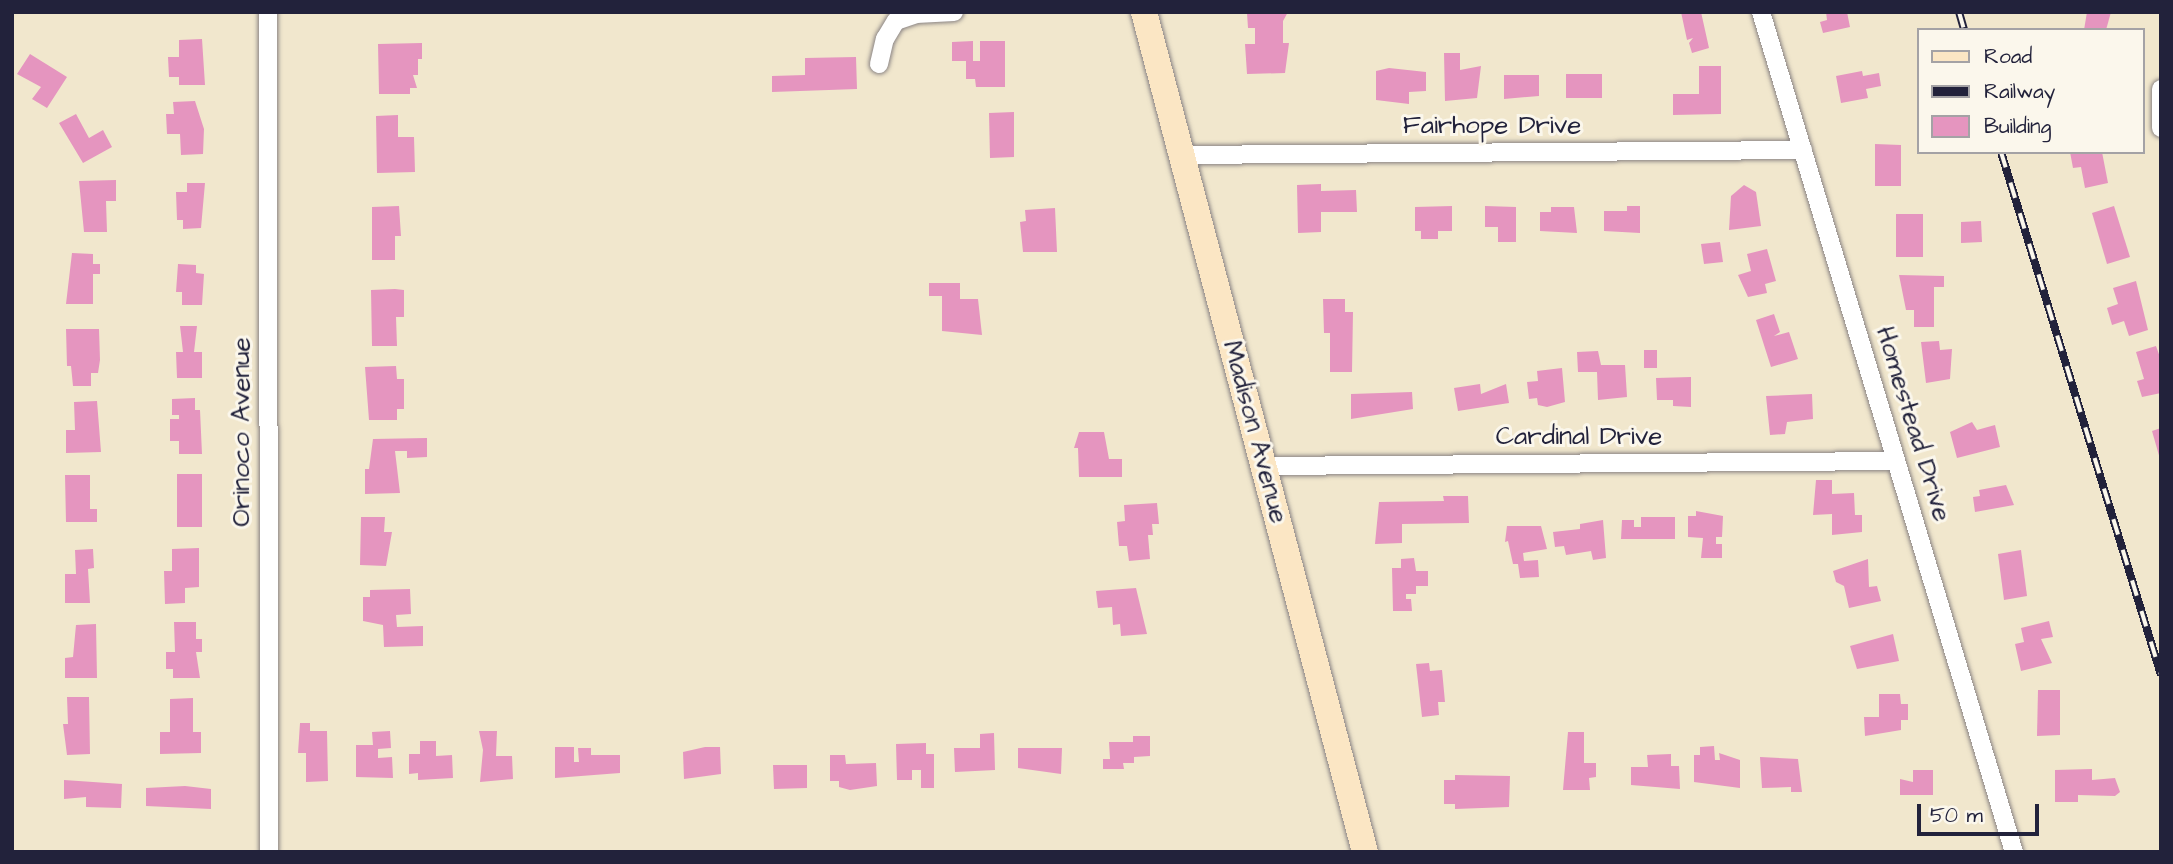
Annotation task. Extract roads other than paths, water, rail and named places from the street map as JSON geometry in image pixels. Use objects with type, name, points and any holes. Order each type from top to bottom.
[{"type":"main road","name":"Madison Avenue","points":[[1144,12],[1365,852]]},
{"type":"street","name":"Orinoco Avenue","points":[[268,12],[269,852]]},
{"type":"street","points":[[878,65],[885,39],[896,21],[916,14],[954,12]]},
{"type":"street","name":"Homestead Drive","points":[[1761,12],[2014,852]]},
{"type":"street","points":[[2160,118],[2161,89]]},
{"type":"street","name":"Fairhope Drive","points":[[1181,155],[1803,150]]},
{"type":"street","name":"Cardinal Drive","points":[[1263,466],[1896,461]]},
{"type":"railway","points":[[1959,12],[1963,28]]},
{"type":"railway","points":[[2002,154],[2161,675]]}]
